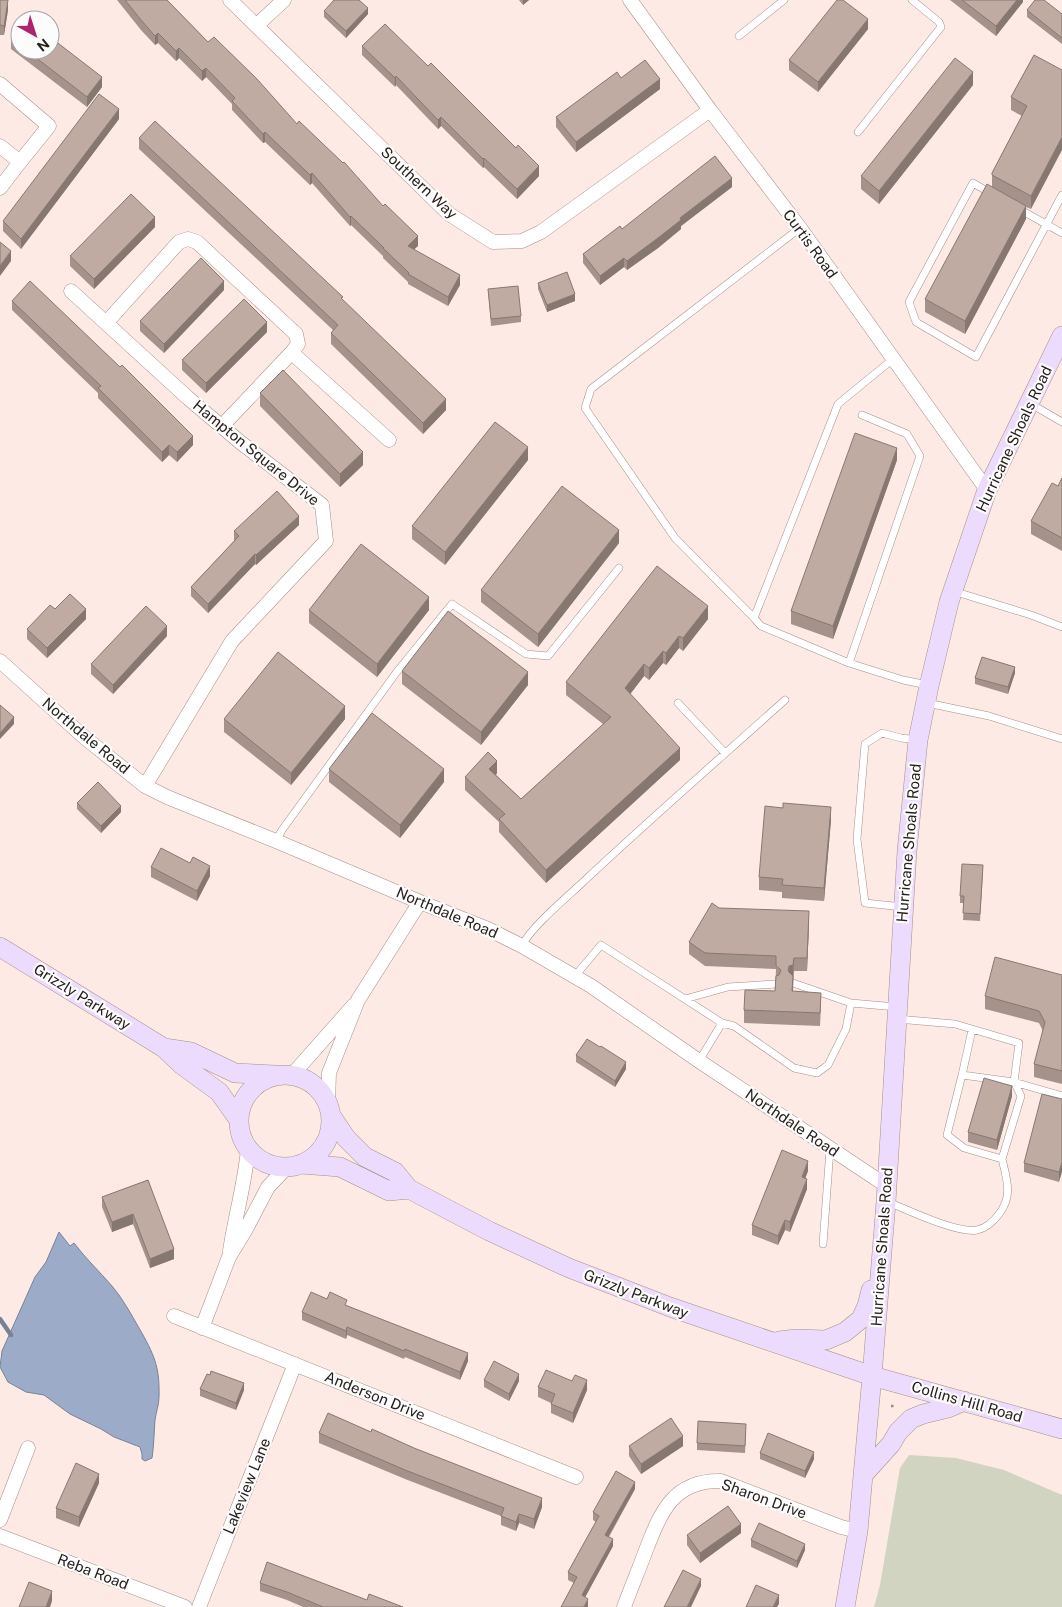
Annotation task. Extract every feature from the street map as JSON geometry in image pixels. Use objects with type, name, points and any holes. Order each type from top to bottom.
[{"type":"street","name":"Southern Way","points":[[230,0],[449,214],[492,242],[522,241],[541,232],[710,110]]},
{"type":"street","points":[[257,25],[284,0]]},
{"type":"street","name":"Curtis Road","points":[[630,0],[710,110],[800,228],[987,490]]},
{"type":"street","points":[[0,84],[49,126],[0,188]]},
{"type":"street","points":[[0,146],[20,162]]},
{"type":"street","points":[[106,323],[179,242],[188,239],[197,242],[296,334],[298,344],[292,353],[222,426]]},
{"type":"street","name":"Hampton Square Drive","points":[[71,291],[222,426],[322,505],[326,541],[232,641],[145,786]]},
{"type":"street","name":"Hurricane Shoals Road","points":[[845,1607],[858,1531],[872,1376],[886,1194],[907,851],[918,740],[927,694],[953,590],[987,490],[1062,336]]},
{"type":"street","points":[[292,353],[389,440]]},
{"type":"street","name":"Northdale Road","points":[[0,661],[84,737],[145,786],[167,798],[488,929],[522,946],[591,986],[830,1149],[886,1194]]},
{"type":"street","points":[[202,1328],[230,1257],[268,1187],[294,1166],[314,1157],[324,1146],[330,1132],[329,1073],[358,1000],[420,902]]},
{"type":"street","name":"Grizzly Parkway","points":[[0,947],[164,1048],[182,1065],[219,1092],[239,1120]]},
{"type":"street","points":[[284,1075],[358,1000]]},
{"type":"street","name":"Grizzly Parkway","points":[[164,1048],[191,1052],[236,1073],[284,1075]]},
{"type":"street","points":[[294,1166],[272,1165],[258,1159],[248,1148],[241,1135],[239,1120],[242,1104],[250,1091],[262,1080],[284,1075],[307,1079],[320,1089],[330,1110]]},
{"type":"street","name":"Grizzly Parkway","points":[[330,1110],[346,1138],[365,1157],[396,1172],[409,1189],[489,1231],[569,1268],[670,1307],[872,1376]]},
{"type":"street","points":[[230,1257],[234,1223],[246,1176],[248,1148]]},
{"type":"street","name":"Grizzly Parkway","points":[[294,1166],[340,1166],[390,1192],[409,1189]]},
{"type":"street","points":[[772,1342],[796,1339],[826,1340],[845,1332],[860,1319],[867,1306],[873,1284],[880,1274]]},
{"type":"street","name":"Anderson Drive","points":[[174,1316],[576,1477]]},
{"type":"street","name":"Lakeview Lane","points":[[199,1607],[295,1364]]},
{"type":"street","name":"Collins Hill Road","points":[[872,1376],[1062,1429]]},
{"type":"street","points":[[863,1475],[891,1444],[898,1432],[910,1419],[964,1402]]},
{"type":"street","points":[[0,1520],[28,1448]]},
{"type":"street","name":"Sharon Drive","points":[[624,1607],[663,1510],[675,1496],[691,1485],[706,1481],[721,1481],[841,1528],[858,1531]]},
{"type":"street","name":"Reba Road","points":[[0,1536],[186,1607]]},
{"type":"lane","points":[[739,36],[784,0]]},
{"type":"lane","points":[[858,132],[941,27],[939,22],[912,0]]},
{"type":"lane","points":[[997,196],[973,182],[909,302],[916,322],[976,357],[1062,195]]},
{"type":"lane","points":[[1014,206],[1062,233]]},
{"type":"lane","points":[[800,228],[591,389],[585,408],[675,538],[760,626],[849,663],[903,680],[927,694],[988,716],[1062,739]]},
{"type":"lane","points":[[754,618],[838,404],[893,358]]},
{"type":"lane","points":[[1028,403],[1062,422]]},
{"type":"lane","points":[[849,663],[920,456],[907,434],[862,415]]},
{"type":"lane","points":[[276,841],[282,830],[396,673],[452,604],[526,654],[548,656],[619,568]]},
{"type":"lane","points":[[953,590],[1062,627]]},
{"type":"lane","points":[[522,946],[524,940],[610,857],[785,700]]},
{"type":"lane","points":[[678,703],[726,753]]},
{"type":"lane","points":[[904,907],[865,902],[857,839],[866,744],[882,733],[918,740]]},
{"type":"lane","points":[[575,976],[601,945],[722,1022],[734,1026],[794,1068],[817,1073],[828,1065],[846,1029],[850,1003]]},
{"type":"lane","points":[[793,983],[850,1003],[955,1024],[1019,1043],[1014,1082],[1021,1096],[1002,1159],[1007,1179],[1008,1197],[1002,1210],[993,1222],[977,1230],[958,1228],[886,1194]]},
{"type":"lane","points":[[685,999],[728,987],[776,984]]},
{"type":"lane","points":[[700,1061],[722,1022]]},
{"type":"lane","points":[[972,1030],[947,1135],[964,1148],[1002,1159]]},
{"type":"lane","points":[[962,1075],[1014,1082],[1062,1096]]},
{"type":"lane","points":[[823,1244],[830,1149]]},
{"type":"path","points":[[891,1406],[896,1406],[897,1400]]},
{"type":"green space","points":[[909,1455],[956,1458],[1004,1470],[1062,1495],[1062,1607],[874,1607],[880,1585],[900,1468]]},
{"type":"water","points":[[59,1232],[70,1246],[74,1243],[116,1291],[130,1312],[152,1353],[157,1369],[159,1400],[155,1420],[152,1458],[145,1461],[142,1459],[140,1447],[114,1437],[70,1414],[44,1395],[26,1392],[8,1382],[0,1367],[2,1351],[35,1277],[46,1262]]},
{"type":"building","points":[[0,0],[8,0],[4,26],[0,25]]},
{"type":"building","points":[[125,0],[167,0],[208,42],[214,37],[257,79],[297,124],[299,121],[344,162],[383,206],[385,204],[418,236],[408,246],[460,275],[448,297],[408,274],[384,248],[350,217],[312,173],[310,175],[265,132],[263,134],[232,101],[235,98],[206,68],[202,71],[179,48],[176,51],[158,33],[155,36]]},
{"type":"building","points":[[334,0],[359,0],[368,8],[346,31],[324,11]]},
{"type":"building","points":[[837,0],[843,0],[868,19],[818,82],[789,60]]},
{"type":"building","points":[[962,0],[1017,0],[996,26]]},
{"type":"building","points":[[1035,0],[1044,0],[1062,14],[1062,38],[1027,10]]},
{"type":"building","points":[[385,24],[428,66],[431,63],[516,148],[518,145],[539,166],[517,189],[483,159],[441,117],[438,120],[396,76],[395,78],[362,46]]},
{"type":"building","points":[[60,45],[102,77],[87,97],[39,60],[60,60]]},
{"type":"building","points":[[1034,55],[1062,70],[1062,137],[1031,196],[992,175],[992,173],[1027,106],[1011,97]]},
{"type":"building","points":[[955,58],[973,72],[879,191],[861,176]]},
{"type":"building","points":[[645,60],[660,79],[576,142],[556,117],[617,72],[621,78]]},
{"type":"building","points":[[99,94],[119,109],[21,239],[3,221]]},
{"type":"building","points":[[155,121],[343,297],[341,298],[446,399],[423,423],[331,333],[338,325],[139,138]]},
{"type":"building","points":[[715,156],[732,178],[680,218],[681,220],[658,238],[627,261],[624,258],[600,276],[583,254],[620,226],[622,229]]},
{"type":"building","points":[[987,184],[1026,206],[965,321],[925,299]]},
{"type":"building","points":[[131,194],[155,217],[94,279],[70,256]]},
{"type":"building","points":[[0,242],[11,251],[0,266]]},
{"type":"building","points":[[201,258],[224,281],[164,344],[140,321]]},
{"type":"building","points":[[567,272],[575,294],[547,305],[538,283]]},
{"type":"building","points":[[30,281],[120,367],[122,365],[193,436],[177,452],[169,445],[162,452],[98,388],[101,386],[12,301]]},
{"type":"building","points":[[518,286],[521,316],[491,319],[488,289]]},
{"type":"building","points":[[244,299],[267,322],[206,383],[182,360]]},
{"type":"building","points":[[283,370],[363,452],[340,474],[260,393]]},
{"type":"building","points":[[495,422],[528,447],[445,552],[412,526]]},
{"type":"building","points":[[855,433],[897,448],[833,626],[791,611]]},
{"type":"building","points":[[1062,478],[1062,538],[1031,521],[1052,483],[1058,486]]},
{"type":"building","points":[[562,486],[619,530],[538,634],[481,590]]},
{"type":"building","points":[[277,491],[299,516],[255,554],[208,604],[191,587],[239,536],[234,531]]},
{"type":"building","points":[[361,544],[429,597],[377,664],[309,610]]},
{"type":"building","points":[[657,566],[708,606],[683,638],[679,636],[666,653],[663,651],[649,668],[644,664],[625,688],[680,748],[546,870],[499,819],[505,814],[465,777],[488,752],[497,761],[489,769],[521,799],[611,717],[566,682]]},
{"type":"building","points":[[70,594],[86,609],[47,648],[27,629],[50,605],[55,609]]},
{"type":"building","points":[[146,606],[167,626],[113,685],[91,664]]},
{"type":"building","points":[[448,611],[528,672],[481,732],[402,671]]},
{"type":"building","points":[[278,652],[345,706],[291,773],[224,719]]},
{"type":"building","points":[[982,657],[1015,667],[1008,687],[975,678]]},
{"type":"building","points":[[0,705],[14,717],[0,733]]},
{"type":"building","points":[[372,713],[444,769],[400,825],[329,769]]},
{"type":"building","points":[[98,782],[121,806],[101,826],[77,803]]},
{"type":"building","points":[[783,803],[831,807],[824,888],[782,885],[783,879],[759,877],[765,806],[783,808]]},
{"type":"building","points":[[161,848],[190,863],[193,857],[210,866],[197,891],[151,867]]},
{"type":"building","points":[[962,864],[983,865],[980,914],[963,913],[964,896],[960,896]]},
{"type":"building","points":[[712,903],[719,908],[809,911],[807,958],[794,958],[793,965],[789,966],[788,971],[793,976],[792,991],[821,993],[820,1013],[744,1010],[745,990],[775,991],[776,976],[779,975],[781,970],[776,966],[776,956],[705,953],[689,942]]},
{"type":"building","points":[[995,957],[1062,975],[1062,1071],[1034,1064],[1045,1022],[1039,1011],[985,996]]},
{"type":"building","points":[[587,1039],[626,1062],[615,1081],[576,1055]]},
{"type":"building","points":[[984,1078],[1012,1086],[997,1140],[968,1132]]},
{"type":"building","points":[[1042,1094],[1062,1099],[1062,1162],[1059,1172],[1024,1163]]},
{"type":"building","points":[[782,1150],[808,1161],[802,1177],[807,1179],[790,1222],[785,1220],[778,1236],[752,1225]]},
{"type":"building","points":[[148,1180],[174,1249],[150,1259],[133,1214],[112,1222],[102,1197]]},
{"type":"building","points":[[311,1292],[327,1299],[330,1292],[347,1300],[345,1305],[468,1353],[460,1372],[347,1327],[346,1331],[302,1312]]},
{"type":"building","points":[[494,1361],[519,1374],[509,1394],[484,1380]]},
{"type":"building","points":[[546,1370],[572,1381],[575,1375],[587,1380],[573,1413],[551,1404],[555,1394],[538,1387]]},
{"type":"building","points":[[211,1371],[244,1383],[236,1403],[200,1389],[207,1374],[210,1375]]},
{"type":"building","points":[[328,1413],[371,1432],[372,1429],[414,1448],[542,1498],[534,1519],[519,1514],[516,1522],[501,1516],[504,1508],[405,1470],[319,1433]]},
{"type":"building","points":[[671,1418],[683,1436],[641,1464],[629,1446]]},
{"type":"building","points":[[698,1421],[746,1424],[745,1446],[697,1443]]},
{"type":"building","points":[[768,1433],[814,1452],[805,1471],[760,1453]]},
{"type":"building","points":[[76,1463],[99,1474],[79,1517],[56,1508]]},
{"type":"building","points":[[616,1471],[635,1482],[605,1535],[613,1539],[582,1595],[588,1599],[584,1607],[561,1607],[577,1577],[568,1572],[599,1516],[593,1512]]},
{"type":"building","points":[[728,1506],[741,1524],[700,1553],[687,1535]]},
{"type":"building","points":[[759,1523],[805,1544],[797,1561],[751,1540]]},
{"type":"building","points":[[267,1562],[367,1600],[369,1594],[403,1607],[323,1607],[260,1583]]},
{"type":"building","points":[[683,1570],[701,1579],[687,1607],[664,1607]]},
{"type":"building","points":[[29,1582],[52,1591],[46,1607],[19,1607]]},
{"type":"building","points":[[756,1585],[779,1595],[773,1607],[746,1607]]},
{"type":"waterway","points":[[0,1319],[11,1335]]}]
